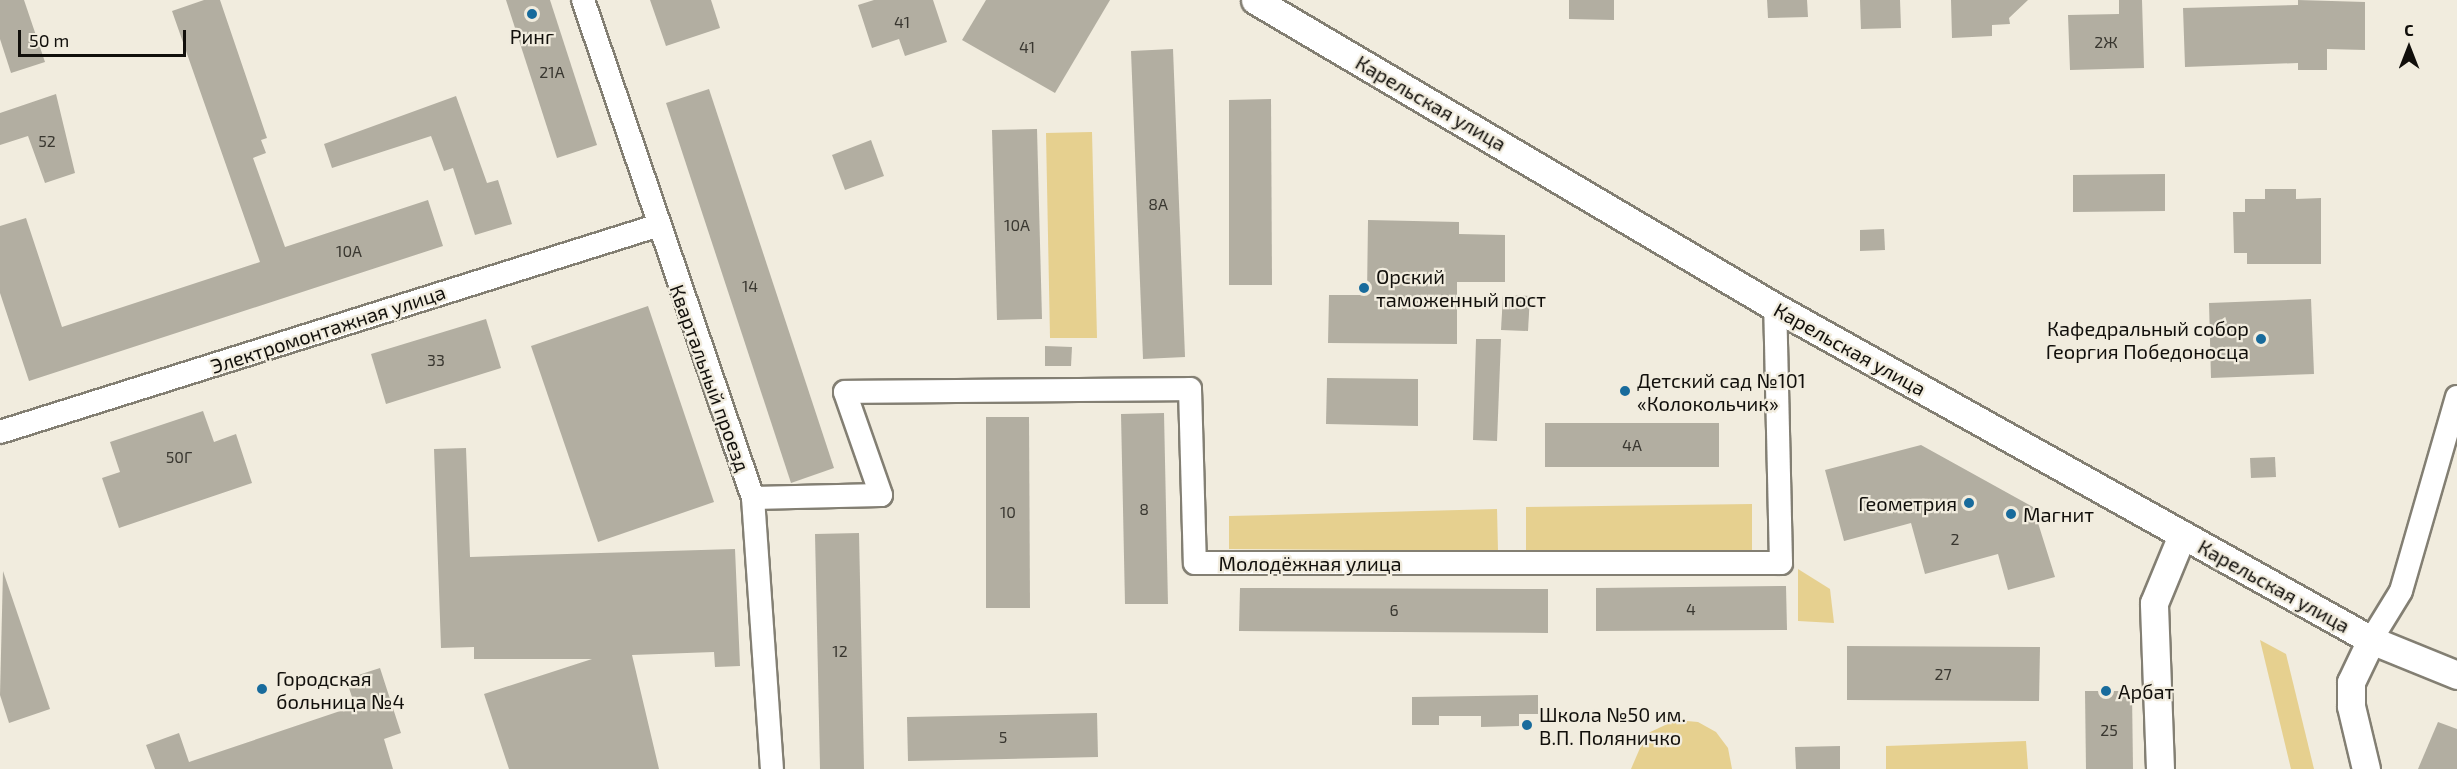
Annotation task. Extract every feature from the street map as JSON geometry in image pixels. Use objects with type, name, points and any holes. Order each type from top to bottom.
[{"type":"street","name":"Квартальный проезд","points":[[583,0],[656,226],[753,498],[772,769]]},
{"type":"street","name":"Карельская улица","points":[[1255,0],[1775,307],[2371,640],[2457,675]]},
{"type":"street","name":"Электромонтажная улица","points":[[0,432],[656,226]]},
{"type":"street","name":"Молодёжная улица","points":[[753,498],[880,495],[845,392],[1190,389],[1195,563],[1781,562],[1775,307]]},
{"type":"street","points":[[2366,769],[2350,706],[2351,682],[2371,640],[2401,591],[2457,397]]},
{"type":"street","points":[[2160,769],[2154,603],[2182,535]]},
{"type":"shaded area","points":[[1092,132],[1097,338],[1050,338],[1046,133]]},
{"type":"shaded area","points":[[1752,504],[1752,553],[1526,554],[1526,507]]},
{"type":"shaded area","points":[[1497,509],[1498,551],[1229,549],[1229,516]]},
{"type":"shaded area","points":[[1798,569],[1830,589],[1834,623],[1798,621]]},
{"type":"shaded area","points":[[2260,640],[2286,654],[2314,769],[2291,769]]},
{"type":"shaded area","points":[[1676,720],[1698,722],[1716,732],[1728,748],[1732,769],[1631,769],[1646,734]]},
{"type":"shaded area","points":[[2026,741],[2028,769],[1886,769],[1886,746]]},
{"type":"building","points":[[0,0],[24,0],[45,62],[11,73],[0,39]]},
{"type":"building","points":[[204,0],[220,0],[267,138],[261,140],[266,153],[253,158],[285,247],[428,200],[443,246],[29,381],[0,293],[0,226],[26,218],[62,327],[260,262],[172,11]]},
{"type":"building","points":[[506,0],[550,0],[597,145],[557,158]]},
{"type":"building","points":[[650,0],[711,0],[720,28],[666,46]]},
{"type":"building","points":[[874,0],[933,0],[947,42],[905,56],[899,39],[872,48],[858,5]]},
{"type":"building","points":[[986,0],[1110,0],[1055,93],[962,40]]},
{"type":"building","points":[[1569,0],[1614,0],[1614,20],[1569,19]]},
{"type":"building","points":[[1767,0],[1807,0],[1808,17],[1768,18]]},
{"type":"building","points":[[1860,0],[1900,0],[1901,28],[1861,29]]},
{"type":"building","points":[[1951,0],[2028,0],[2009,18],[2010,24],[1992,25],[1992,36],[1952,38]]},
{"type":"building","points":[[2119,0],[2142,0],[2144,68],[2070,70],[2068,15],[2119,14]]},
{"type":"building","points":[[2298,0],[2365,2],[2365,50],[2327,49],[2327,70],[2298,70],[2298,63],[2185,67],[2183,8],[2298,5]]},
{"type":"building","points":[[1173,49],[1185,357],[1143,359],[1131,51]]},
{"type":"building","points":[[709,89],[834,468],[791,483],[666,103]]},
{"type":"building","points":[[56,94],[75,173],[45,183],[28,136],[0,145],[0,113]]},
{"type":"building","points":[[456,96],[487,183],[498,180],[512,224],[475,235],[453,168],[444,171],[431,136],[332,168],[324,144]]},
{"type":"building","points":[[1271,99],[1272,285],[1229,285],[1229,100]]},
{"type":"building","points":[[1037,129],[1042,319],[997,320],[992,130]]},
{"type":"building","points":[[871,140],[884,176],[845,190],[832,155]]},
{"type":"building","points":[[2165,174],[2165,211],[2073,212],[2073,175]]},
{"type":"building","points":[[2265,189],[2296,189],[2296,199],[2321,198],[2321,264],[2247,264],[2247,253],[2234,253],[2233,212],[2245,212],[2245,199],[2265,199]]},
{"type":"building","points":[[1368,220],[1459,222],[1459,234],[1505,235],[1505,282],[1457,282],[1457,344],[1328,343],[1329,295],[1367,295]]},
{"type":"building","points":[[1884,229],[1885,250],[1860,251],[1860,230]]},
{"type":"building","points":[[1503,295],[1530,296],[1528,331],[1501,330]]},
{"type":"building","name":"Кафедральный собор Георгия Победоносца","points":[[2311,299],[2314,374],[2211,378],[2209,303]]},
{"type":"building","points":[[648,306],[714,502],[598,542],[531,346]]},
{"type":"building","points":[[486,319],[501,368],[386,404],[371,354]]},
{"type":"building","points":[[1476,339],[1501,339],[1497,441],[1473,440]]},
{"type":"building","points":[[1045,346],[1072,347],[1071,366],[1045,366]]},
{"type":"building","points":[[1327,378],[1418,379],[1418,426],[1326,424]]},
{"type":"building","points":[[203,411],[214,442],[236,434],[252,483],[119,528],[102,478],[120,472],[110,442]]},
{"type":"building","points":[[1164,413],[1168,604],[1125,604],[1121,414]]},
{"type":"building","points":[[986,417],[1029,417],[1030,608],[986,608]]},
{"type":"building","points":[[1545,423],[1719,423],[1719,467],[1545,467]]},
{"type":"building","points":[[1921,445],[2033,507],[2055,577],[2008,590],[1998,554],[1925,574],[1911,523],[1844,541],[1825,470]]},
{"type":"building","points":[[466,448],[470,557],[735,549],[740,666],[715,667],[714,652],[632,655],[659,769],[509,769],[484,694],[592,659],[474,659],[474,647],[441,648],[434,449]]},
{"type":"building","points":[[2275,457],[2276,477],[2251,478],[2250,458]]},
{"type":"building","points":[[859,533],[864,769],[820,769],[815,534]]},
{"type":"building","points":[[3,571],[50,709],[9,723],[0,695]]},
{"type":"building","points":[[1786,586],[1787,630],[1596,631],[1596,588]]},
{"type":"building","points":[[1240,588],[1548,589],[1548,633],[1239,631]]},
{"type":"building","points":[[1847,646],[2040,647],[2039,701],[1847,700]]},
{"type":"building","points":[[380,668],[401,733],[384,739],[393,769],[155,769],[146,745],[179,733],[189,762],[355,706],[346,679]]},
{"type":"building","points":[[2085,691],[2132,691],[2133,769],[2086,769]]},
{"type":"building","points":[[1538,695],[1538,714],[1519,714],[1519,726],[1481,727],[1481,716],[1439,716],[1439,725],[1412,725],[1412,697]]},
{"type":"building","points":[[1097,713],[1098,757],[908,761],[907,717]]},
{"type":"building","points":[[2438,722],[2457,729],[2457,769],[2418,769]]},
{"type":"building","points":[[1840,746],[1840,769],[1796,769],[1795,747]]},
{"type":"place","name":"Ринг","points":[[532,14]]},
{"type":"place","name":"Орский таможенный пост","points":[[1364,288]]},
{"type":"place","name":"Кафедральный собор Георгия Победоносца","points":[[2261,339]]},
{"type":"place","name":"Детский сад №101 «Колокольчик»","points":[[1625,391]]},
{"type":"place","name":"Геометрия","points":[[1969,503]]},
{"type":"place","name":"Магнит","points":[[2011,514]]},
{"type":"place","name":"Городская больница №4","points":[[262,689]]},
{"type":"place","name":"Арбат","points":[[2106,691]]},
{"type":"place","name":"Школа №50 им. В.П. Поляничко","points":[[1527,725]]}]
